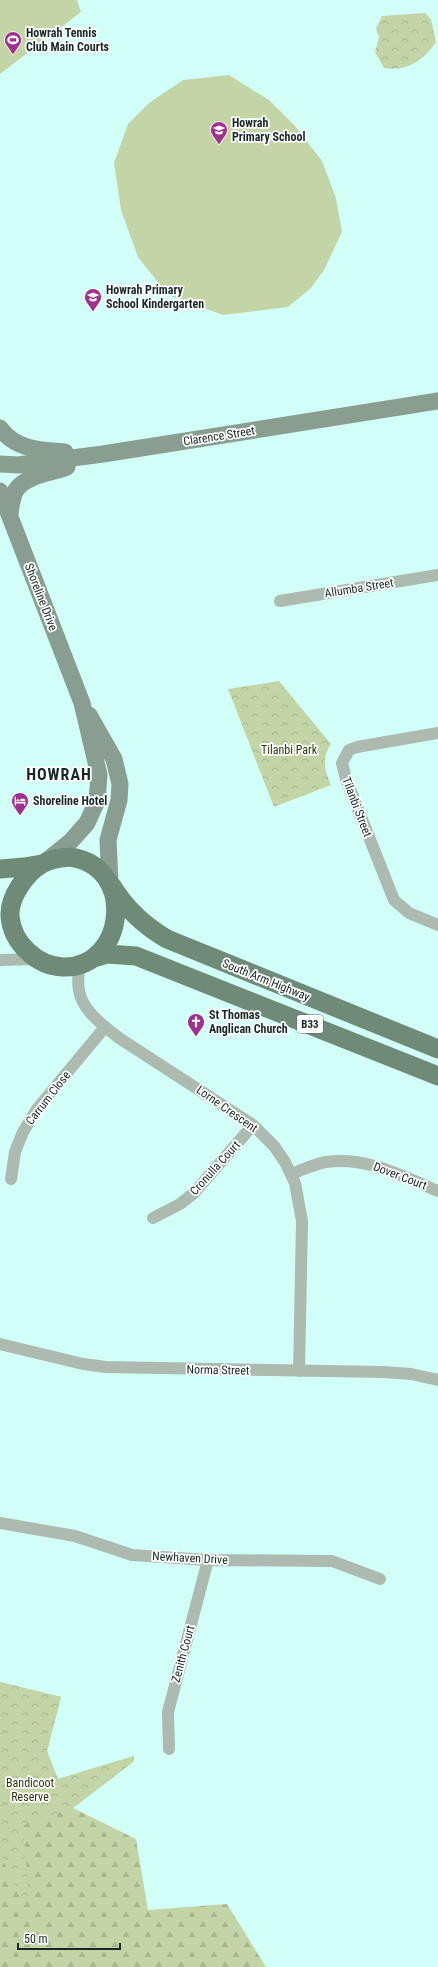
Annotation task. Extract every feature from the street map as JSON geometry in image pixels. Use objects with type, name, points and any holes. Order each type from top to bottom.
[{"type":"main road","name":"Clarence Street","points":[[0,464],[18,465],[103,454],[438,401]]},
{"type":"main road","points":[[0,428],[10,440],[28,448],[103,454]]},
{"type":"main road","points":[[10,514],[15,492],[22,485],[35,477],[103,454]]},
{"type":"main road","name":"Shoreline Drive","points":[[0,491],[82,703],[98,768],[98,793],[92,814],[83,829],[44,863]]},
{"type":"main road","name":"Shoreline Drive","points":[[82,703],[109,747],[120,778],[120,800],[108,840],[111,884]]},
{"type":"main road","name":"B33","points":[[0,869],[12,869],[62,858],[79,859],[99,871],[111,884]]},
{"type":"main road","points":[[5,916],[17,890],[23,882],[44,863]]},
{"type":"main road","points":[[86,961],[106,944],[114,927],[115,908],[111,884]]},
{"type":"main road","name":"South Arm Highway","points":[[111,884],[127,908],[135,916],[167,939],[438,1049]]},
{"type":"main road","name":"B33","points":[[5,916],[17,938],[28,952],[36,959],[54,966],[71,966],[86,961]]},
{"type":"main road","name":"South Arm Highway","points":[[86,961],[107,954],[136,956],[438,1076]]},
{"type":"street","name":"Allumba Street","points":[[280,601],[438,575]]},
{"type":"street","name":"Tilanbi Street","points":[[438,733],[357,747],[349,750],[342,763],[346,779],[394,900],[409,913],[438,925]]},
{"type":"street","points":[[0,960],[36,959]]},
{"type":"street","name":"Lorne Crescent","points":[[86,961],[78,990],[86,1007],[105,1027],[119,1038],[253,1125],[274,1146],[291,1174],[298,1198],[302,1221],[299,1371]]},
{"type":"street","name":"Carrum Close","points":[[11,1179],[15,1152],[22,1132],[37,1109],[105,1027]]},
{"type":"street","name":"Cronulla Court","points":[[153,1218],[180,1204],[194,1193],[253,1125]]},
{"type":"street","name":"Dover Court","points":[[291,1174],[324,1163],[353,1161],[384,1168],[438,1191]]},
{"type":"street","name":"Norma Street","points":[[0,1344],[83,1364],[106,1367],[384,1372],[411,1374],[438,1380]]},
{"type":"street","name":"Newhaven Drive","points":[[0,1523],[75,1536],[132,1554],[208,1560],[332,1561],[380,1579]]},
{"type":"street","name":"Zenith Court","points":[[169,1749],[168,1712],[208,1560]]},
{"type":"green space","name":"Howrah Tennis Club Main Courts","points":[[0,0],[77,0],[81,12],[0,74]]},
{"type":"green space","points":[[425,13],[431,19],[436,42],[426,54],[414,63],[400,68],[384,68],[375,52],[379,37],[376,28],[382,16]]},
{"type":"green space","points":[[229,75],[269,100],[295,126],[322,161],[336,198],[342,232],[324,270],[311,288],[288,307],[223,315],[168,295],[138,257],[121,210],[114,163],[128,124],[149,103],[183,80]]},
{"type":"green space","name":"Tilanbi Park","points":[[279,681],[331,744],[326,755],[325,764],[331,785],[274,807],[228,689]]},
{"type":"green space","points":[[0,1682],[61,1697],[47,1751],[58,1779],[134,1756],[133,1762],[73,1808],[136,1839],[148,1910],[227,1904],[266,1967],[0,1967]]},
{"type":"green space","name":"Bandicoot Reserve","points":[[0,1682],[61,1697],[47,1751],[58,1779],[134,1756],[133,1762],[73,1808],[23,1825],[29,1895],[22,1902],[0,1853]]},
{"type":"place","name":"Howrah Tennis Club Main Courts","points":[[13,55]]},
{"type":"place","name":"Howrah Primary School","points":[[219,145]]},
{"type":"place","name":"Howrah Primary School Kindergarten","points":[[93,312]]},
{"type":"place","name":"Shoreline Hotel","points":[[20,816]]},
{"type":"place","name":"St Thomas Anglican Church","points":[[196,1037]]},
{"type":"district","name":"HOWRAH","points":[[59,774]]}]
